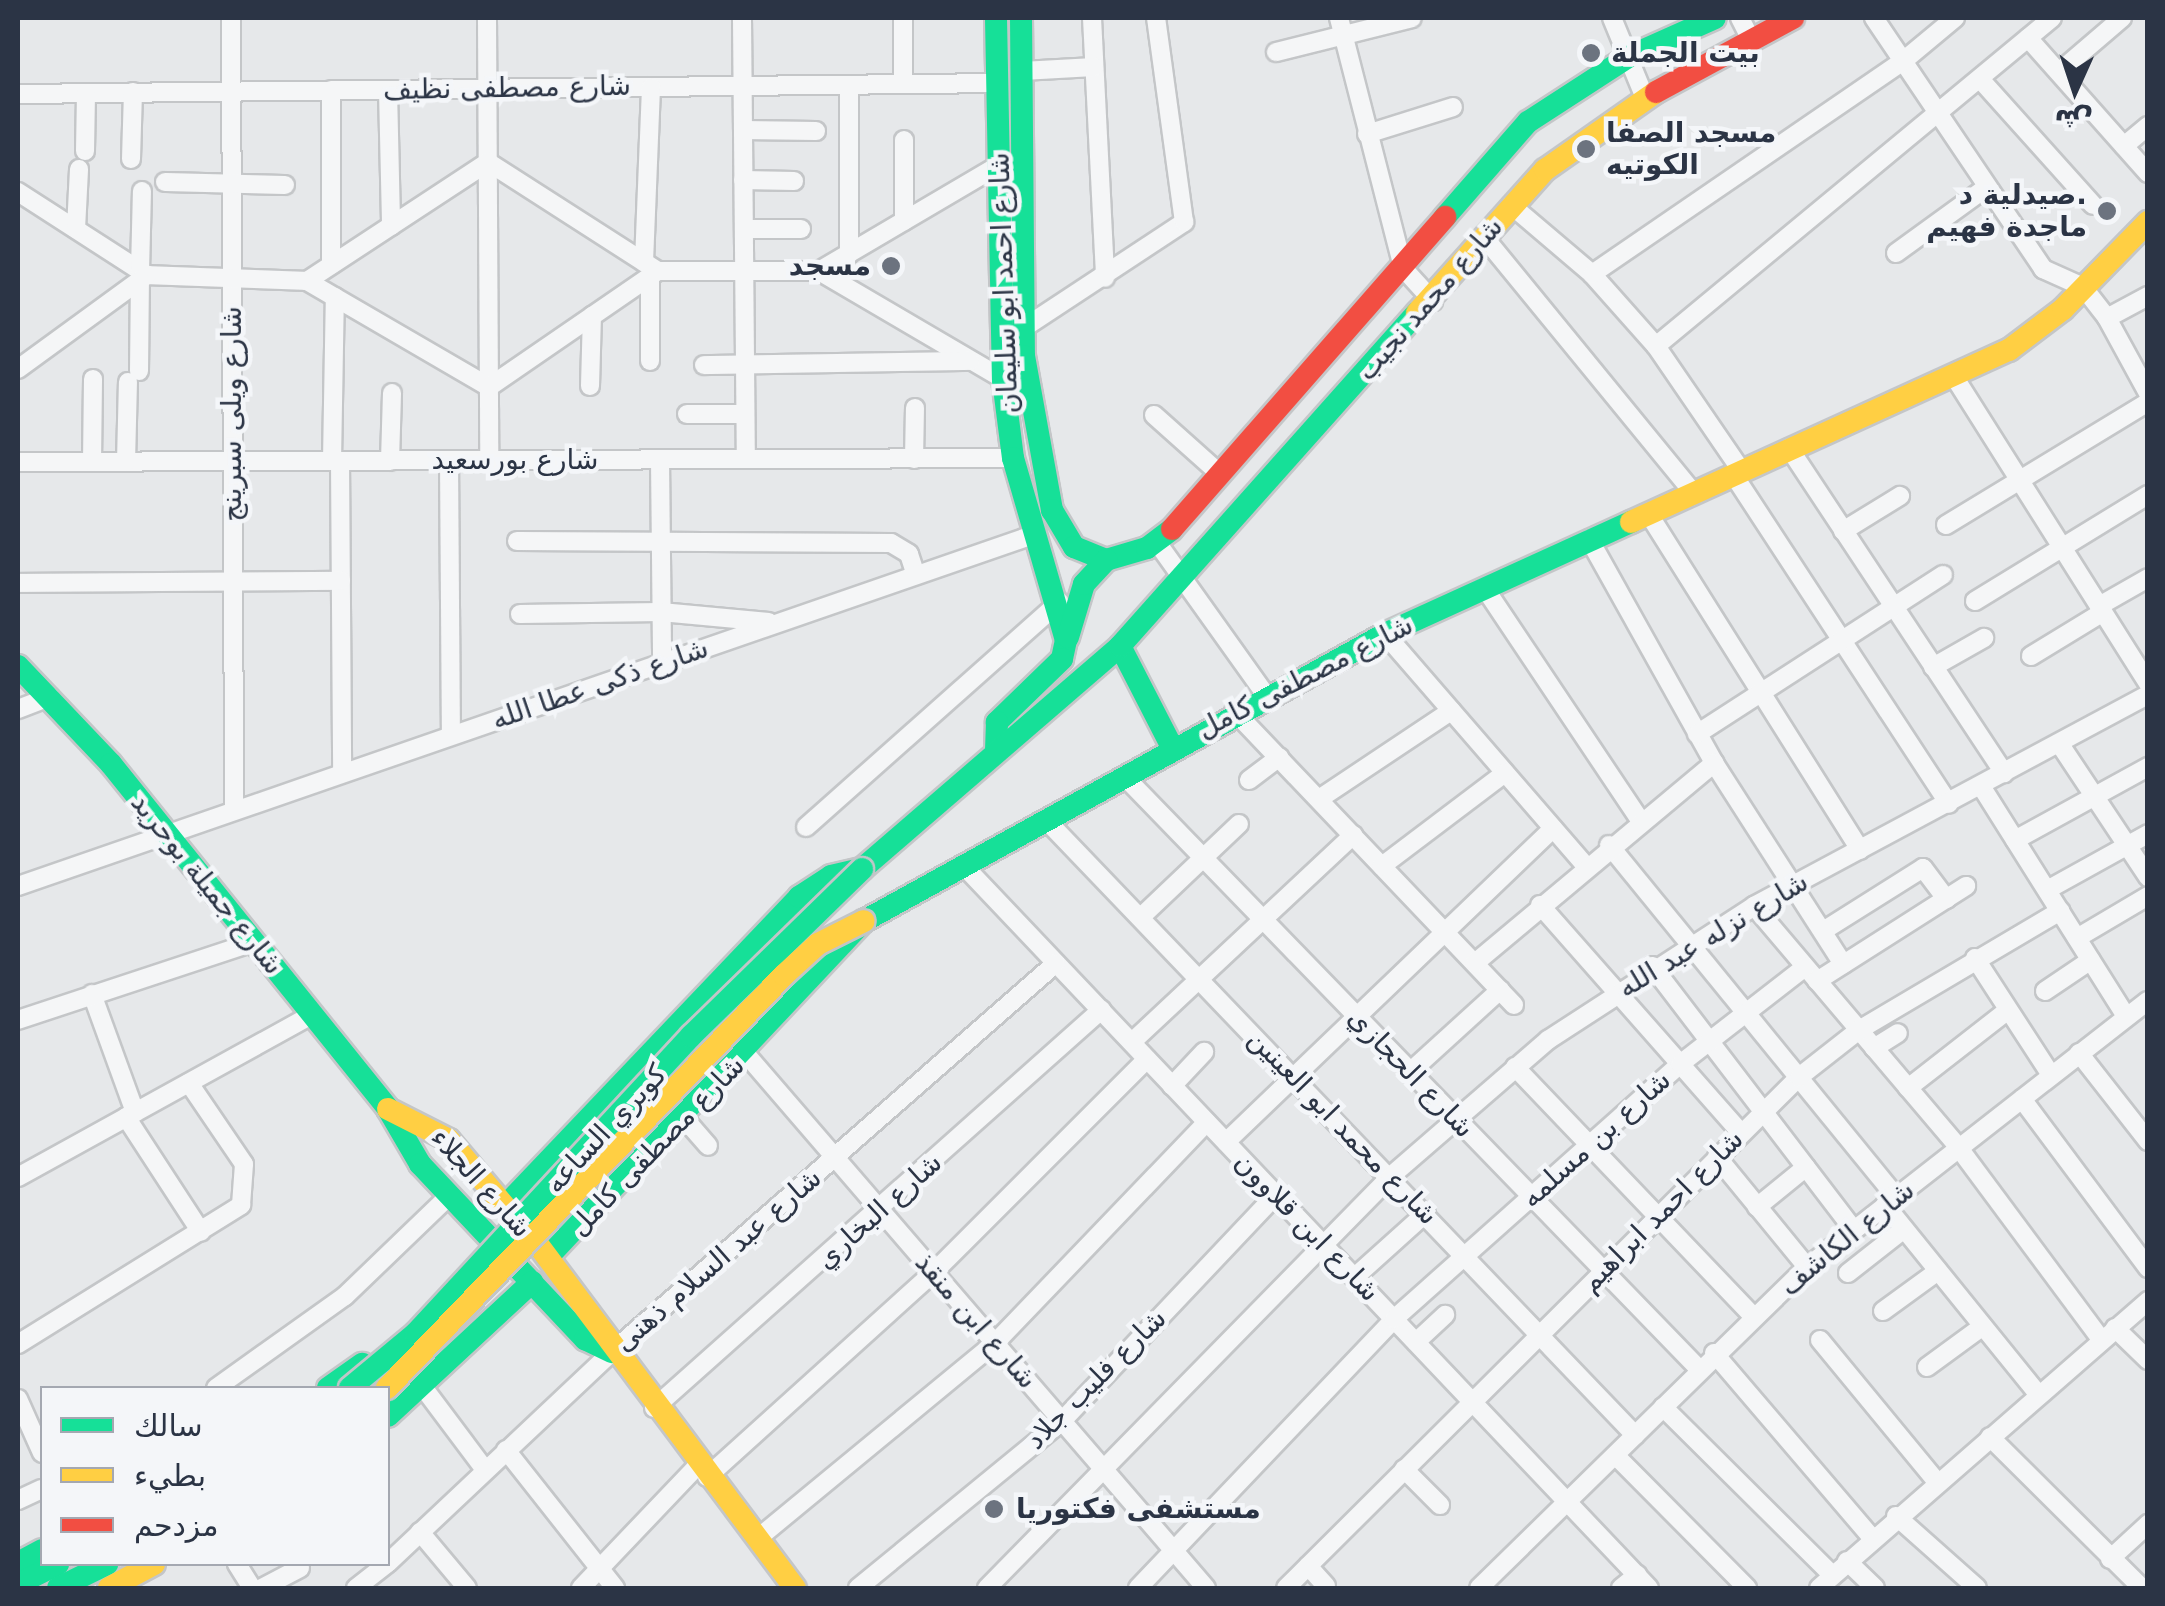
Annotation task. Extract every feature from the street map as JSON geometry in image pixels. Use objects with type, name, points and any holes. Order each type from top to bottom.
[{"type":"main road","name":"شارع احمد ابو سليمان","points":[[996,18],[1003,380],[1013,458],[1033,535],[1059,602],[1066,640]]},
{"type":"main road","name":"شارع احمد ابو سليمان","points":[[1021,18],[1028,386],[1052,510],[1074,547],[1106,560]]},
{"type":"main road","name":"شارع محمد نجيب","points":[[1106,560],[1156,541],[1403,268],[1528,122],[1628,57],[1715,18]]},
{"type":"main road","name":"شارع محمد نجيب","points":[[1120,646],[1433,300],[1511,204],[1582,138],[1645,98],[1793,18]]},
{"type":"main road","name":"شارع مصطفى كامل","points":[[548,1257],[745,1053],[864,922],[1048,822],[1234,711],[1385,634],[1788,448],[1955,378],[2037,332],[2148,222]]},
{"type":"main road","points":[[996,752],[997,722],[1062,659],[1084,584],[1106,560]]},
{"type":"main road","points":[[505,1206],[798,897],[831,876],[862,870],[1120,646],[1172,747]]},
{"type":"main road","name":"شارع جميلة بوحريد","points":[[18,666],[50,697],[167,833],[388,1110]]},
{"type":"main road","name":"كوبري الساعه","points":[[338,1386],[416,1333],[691,1036],[862,870]]},
{"type":"main road","name":"كوبري الساعه","points":[[388,1386],[784,974],[818,944],[864,922]]},
{"type":"main road","name":"شارع الجلاء","points":[[388,1110],[431,1125],[505,1206],[603,1322],[612,1352],[795,1588]]},
{"type":"main road","name":"شارع الجلاء","points":[[388,1110],[450,1196],[590,1344],[612,1352]]},
{"type":"main road","points":[[338,1386],[403,1329],[487,1235]]},
{"type":"main road","points":[[390,1414],[424,1388],[532,1282]]},
{"type":"main road","points":[[18,1563],[40,1551]]},
{"type":"main road","points":[[18,1584],[54,1566]]},
{"type":"main road","points":[[58,1588],[103,1566]]},
{"type":"main road","points":[[110,1588],[150,1566]]},
{"type":"street","name":"شارع ويلى سبرينج","points":[[231,18],[234,810]]},
{"type":"street","points":[[487,18],[489,460]]},
{"type":"street","points":[[742,18],[746,459]]},
{"type":"street","points":[[903,18],[903,84]]},
{"type":"street","points":[[1092,18],[1105,278]]},
{"type":"street","points":[[1024,327],[1181,226],[1185,204],[1156,18]]},
{"type":"street","points":[[1339,18],[1403,268],[1433,300]]},
{"type":"street","points":[[1276,52],[1344,40],[1412,18]]},
{"type":"street","points":[[1612,18],[1645,98]]},
{"type":"street","points":[[1740,18],[1752,42]]},
{"type":"street","points":[[1874,18],[2044,269],[2083,286],[2107,318],[2148,393]]},
{"type":"street","points":[[1592,274],[1902,62],[1954,18]]},
{"type":"street","points":[[1656,346],[1938,117],[2052,18]]},
{"type":"street","points":[[2058,72],[2122,18]]},
{"type":"street","points":[[2028,38],[2148,173]]},
{"type":"street","points":[[1022,71],[1094,67]]},
{"type":"street","points":[[1980,79],[2093,204]]},
{"type":"street","name":"شارع مصطفى نظيف","points":[[18,94],[997,83]]},
{"type":"street","points":[[849,85],[849,254]]},
{"type":"street","points":[[650,361],[651,87]]},
{"type":"street","points":[[331,90],[331,265]]},
{"type":"street","points":[[388,90],[391,226]]},
{"type":"street","points":[[131,159],[133,92]]},
{"type":"street","points":[[76,230],[86,93]]},
{"type":"street","points":[[1367,134],[1453,107]]},
{"type":"street","points":[[2124,146],[2148,126]]},
{"type":"street","points":[[743,130],[816,131]]},
{"type":"street","points":[[904,140],[904,221]]},
{"type":"street","points":[[488,162],[651,270],[744,271],[819,271],[999,165]]},
{"type":"street","points":[[307,281],[488,162]]},
{"type":"street","points":[[743,180],[794,181]]},
{"type":"street","points":[[166,182],[285,185]]},
{"type":"street","points":[[1896,253],[1987,187]]},
{"type":"street","points":[[126,462],[142,275],[142,191]]},
{"type":"street","points":[[18,192],[142,275],[307,281],[488,387]]},
{"type":"street","points":[[1511,204],[1592,274],[1656,346],[1949,804]]},
{"type":"street","points":[[744,230],[801,230]]},
{"type":"street","points":[[1484,237],[1693,492]]},
{"type":"street","points":[[488,387],[651,270]]},
{"type":"street","points":[[819,271],[1003,380],[1028,386]]},
{"type":"street","points":[[18,369],[142,275]]},
{"type":"street","points":[[2107,318],[2148,296]]},
{"type":"street","points":[[335,297],[342,772]]},
{"type":"street","points":[[590,386],[592,316]]},
{"type":"street","points":[[704,365],[970,361]]},
{"type":"street","points":[[92,462],[94,378]]},
{"type":"street","points":[[1955,378],[2148,683]]},
{"type":"street","points":[[390,461],[392,393]]},
{"type":"street","points":[[1946,525],[2018,477],[2148,402]]},
{"type":"street","points":[[914,459],[915,408]]},
{"type":"street","points":[[687,414],[745,414]]},
{"type":"street","points":[[1154,415],[1220,474]]},
{"type":"street","points":[[1788,448],[2004,774]]},
{"type":"street","name":"شارع بورسعيد","points":[[18,462],[1013,458]]},
{"type":"street","points":[[449,460],[451,735]]},
{"type":"street","points":[[660,460],[662,662]]},
{"type":"street","points":[[1976,601],[2148,495]]},
{"type":"street","points":[[1843,531],[1900,496]]},
{"type":"street","points":[[1648,512],[1860,850]]},
{"type":"street","name":"شارع ذكى عطا الله","points":[[18,886],[1033,535]]},
{"type":"street","points":[[1589,539],[1714,763],[1844,964]]},
{"type":"street","points":[[517,540],[892,543],[910,554],[916,575]]},
{"type":"street","points":[[1156,541],[1266,695]]},
{"type":"street","points":[[1697,734],[1943,575]]},
{"type":"street","points":[[2032,656],[2148,578]]},
{"type":"street","points":[[18,583],[341,581]]},
{"type":"street","points":[[1484,587],[1640,820]]},
{"type":"street","points":[[806,827],[1059,602]]},
{"type":"street","points":[[520,614],[661,612],[777,623]]},
{"type":"street","points":[[1385,634],[1585,865]]},
{"type":"street","points":[[1934,667],[1984,638]]},
{"type":"street","name":"شارع نزله عبد الله","points":[[987,1588],[1390,1176],[1515,1067],[1652,966],[1690,943],[2148,695]]},
{"type":"street","points":[[18,709],[50,697]]},
{"type":"street","points":[[1234,711],[1514,1005]]},
{"type":"street","points":[[1319,799],[1451,711]]},
{"type":"street","points":[[2059,743],[2148,877]]},
{"type":"street","points":[[1249,780],[1278,756]]},
{"type":"street","points":[[1475,963],[1585,865],[1714,763]]},
{"type":"street","points":[[2015,840],[2148,767]]},
{"type":"street","points":[[1382,866],[1505,773]]},
{"type":"street","name":"شارع الحجازي","points":[[1124,776],[1699,1369]]},
{"type":"street","points":[[1981,786],[2126,1016]]},
{"type":"street","name":"شارع محمد ابو العينين","points":[[1048,822],[1296,1075],[1635,1435]]},
{"type":"street","points":[[1141,917],[1239,824]]},
{"type":"street","points":[[1226,1142],[1553,828]]},
{"type":"street","points":[[1132,1042],[1353,834]]},
{"type":"street","points":[[2047,890],[2148,834]]},
{"type":"street","points":[[1609,845],[1799,1077],[1890,1201],[1904,1229],[2038,1394]]},
{"type":"street","name":"شارع ابن قلاوون","points":[[964,866],[1643,1582]]},
{"type":"street","points":[[1823,932],[1925,868],[1946,899]]},
{"type":"street","name":"شارع بن مسلمه","points":[[1138,1588],[1394,1319],[1708,1040],[1746,1012],[1811,974],[1844,964],[1966,886]]},
{"type":"street","points":[[2077,938],[2148,896]]},
{"type":"street","points":[[1540,905],[1740,1132]]},
{"type":"street","points":[[1754,906],[1959,1148],[2108,1334],[2148,1360]]},
{"type":"street","name":"شارع احمد ابراهيم","points":[[1286,1588],[1799,1077],[1859,1030],[2060,910]]},
{"type":"street","points":[[18,1020],[254,942]]},
{"type":"street","points":[[1975,958],[2051,1076]]},
{"type":"street","points":[[2045,991],[2091,960]]},
{"type":"street","name":"شارع عبد السلام ذهنى","points":[[390,1561],[612,1352],[1056,963]]},
{"type":"street","points":[[1652,966],[1854,1230]]},
{"type":"street","points":[[1410,1072],[1500,990]]},
{"type":"street","points":[[92,994],[130,1115],[201,1232]]},
{"type":"street","name":"شارع الكاشف","points":[[1479,1588],[1570,1503],[1714,1353],[1807,1267],[2148,1000]]},
{"type":"street","name":"شارع البخاري","points":[[654,1408],[882,1210],[1101,1010]]},
{"type":"street","points":[[1908,1088],[2007,1011]]},
{"type":"street","points":[[18,1177],[312,1015]]},
{"type":"street","points":[[1874,1048],[1898,1033]]},
{"type":"street","points":[[1172,1086],[1204,1052]]},
{"type":"street","name":"شارع ابن منقذ","points":[[745,1053],[1206,1588]]},
{"type":"street","points":[[2079,1053],[2148,1141]]},
{"type":"street","points":[[581,1588],[702,1471],[934,1272],[1147,1059]]},
{"type":"street","points":[[1515,1067],[1753,1316]]},
{"type":"street","points":[[18,1344],[241,1205],[248,1178],[189,1083]]},
{"type":"street","points":[[2022,1099],[2148,1268]]},
{"type":"street","points":[[683,1117],[708,1146]]},
{"type":"street","points":[[756,1539],[995,1343],[1207,1122]]},
{"type":"street","points":[[1717,1157],[1807,1267]]},
{"type":"street","points":[[1757,1207],[1806,1168]]},
{"type":"street","name":"شارع فليب جلاد","points":[[858,1588],[1062,1420],[1276,1194]]},
{"type":"street","points":[[219,1386],[345,1296],[450,1196]]},
{"type":"street","points":[[1356,1276],[1426,1214]]},
{"type":"street","points":[[1848,1273],[1904,1229]]},
{"type":"street","points":[[1883,1311],[1938,1270]]},
{"type":"street","points":[[1663,1406],[1825,1582],[1896,1516],[2148,1301]]},
{"type":"street","points":[[1416,1342],[1445,1315]]},
{"type":"street","points":[[1927,1367],[1983,1326]]},
{"type":"street","points":[[1820,1340],[1937,1482]]},
{"type":"street","points":[[1714,1353],[1872,1538]]},
{"type":"street","points":[[424,1388],[485,1470]]},
{"type":"street","points":[[18,1399],[40,1448]]},
{"type":"street","points":[[1990,1437],[2110,1558],[2131,1585]]},
{"type":"street","points":[[506,1450],[615,1588]]},
{"type":"street","points":[[1616,1456],[1747,1588]]},
{"type":"street","points":[[1404,1469],[1440,1506]]},
{"type":"street","points":[[1896,1516],[1977,1588]]},
{"type":"street","points":[[2110,1558],[2148,1524]]},
{"type":"street","points":[[420,1532],[467,1588]]},
{"type":"street","points":[[1846,1561],[1876,1588]]},
{"type":"street","points":[[239,1566],[252,1588]]},
{"type":"street","points":[[1308,1566],[1326,1586]]},
{"type":"street","points":[[262,1588],[300,1568]]},
{"type":"street","name":"شارع عبد السلام ذهنى","points":[[356,1588],[380,1571]]},
{"type":"street","points":[[1621,1588],[1643,1582]]},
{"type":"traffic: fast","points":[[996,18],[1003,380],[1013,458],[1066,640],[1062,659],[997,722],[996,752]]},
{"type":"traffic: fast","points":[[1021,18],[1024,356],[1052,510],[1074,547],[1106,560],[1147,548],[1172,529]]},
{"type":"traffic: fast","points":[[1445,217],[1528,122],[1628,57],[1715,18]]},
{"type":"traffic: fast","points":[[505,1206],[799,897],[831,876],[862,869],[1120,646],[1417,313]]},
{"type":"traffic: fast","points":[[548,1257],[864,921],[1385,634],[1631,522]]},
{"type":"traffic: fast","points":[[1068,637],[1084,584],[1106,560]]},
{"type":"traffic: fast","points":[[1120,646],[1172,747]]},
{"type":"traffic: fast","points":[[18,666],[111,764],[388,1109],[420,1164],[585,1339],[612,1352]]},
{"type":"traffic: fast","points":[[352,1386],[416,1333],[691,1036],[862,869]]},
{"type":"traffic: fast","points":[[390,1414],[532,1282]]},
{"type":"traffic: fast","points":[[331,1386],[362,1364]]},
{"type":"traffic: fast","points":[[18,1563],[40,1551]]},
{"type":"traffic: fast","points":[[18,1584],[54,1566]]},
{"type":"traffic: fast","points":[[58,1588],[103,1566]]},
{"type":"traffic: slow","points":[[1417,313],[1545,170],[1656,92]]},
{"type":"traffic: slow","points":[[1631,522],[2009,350],[2063,309],[2148,222]]},
{"type":"traffic: slow","points":[[389,1386],[784,975],[818,944],[864,921]]},
{"type":"traffic: slow","points":[[388,1109],[449,1140],[513,1216]]},
{"type":"traffic: slow","points":[[539,1246],[795,1588]]},
{"type":"traffic: slow","points":[[109,1588],[150,1566]]},
{"type":"traffic: jam","points":[[1656,92],[1793,18]]},
{"type":"traffic: jam","points":[[1172,529],[1445,217]]},
{"type":"place","name":"بيت الجملة","points":[[1591,53]]},
{"type":"place","name":"مسجد الصفا الكوتيه","points":[[1586,149]]},
{"type":"place","name":"صيدلية د. ماجدة فهيم","points":[[2107,211]]},
{"type":"place","name":"مسجد","points":[[891,266]]},
{"type":"place","name":"مستشفى فكتوريا","points":[[994,1509]]}]
